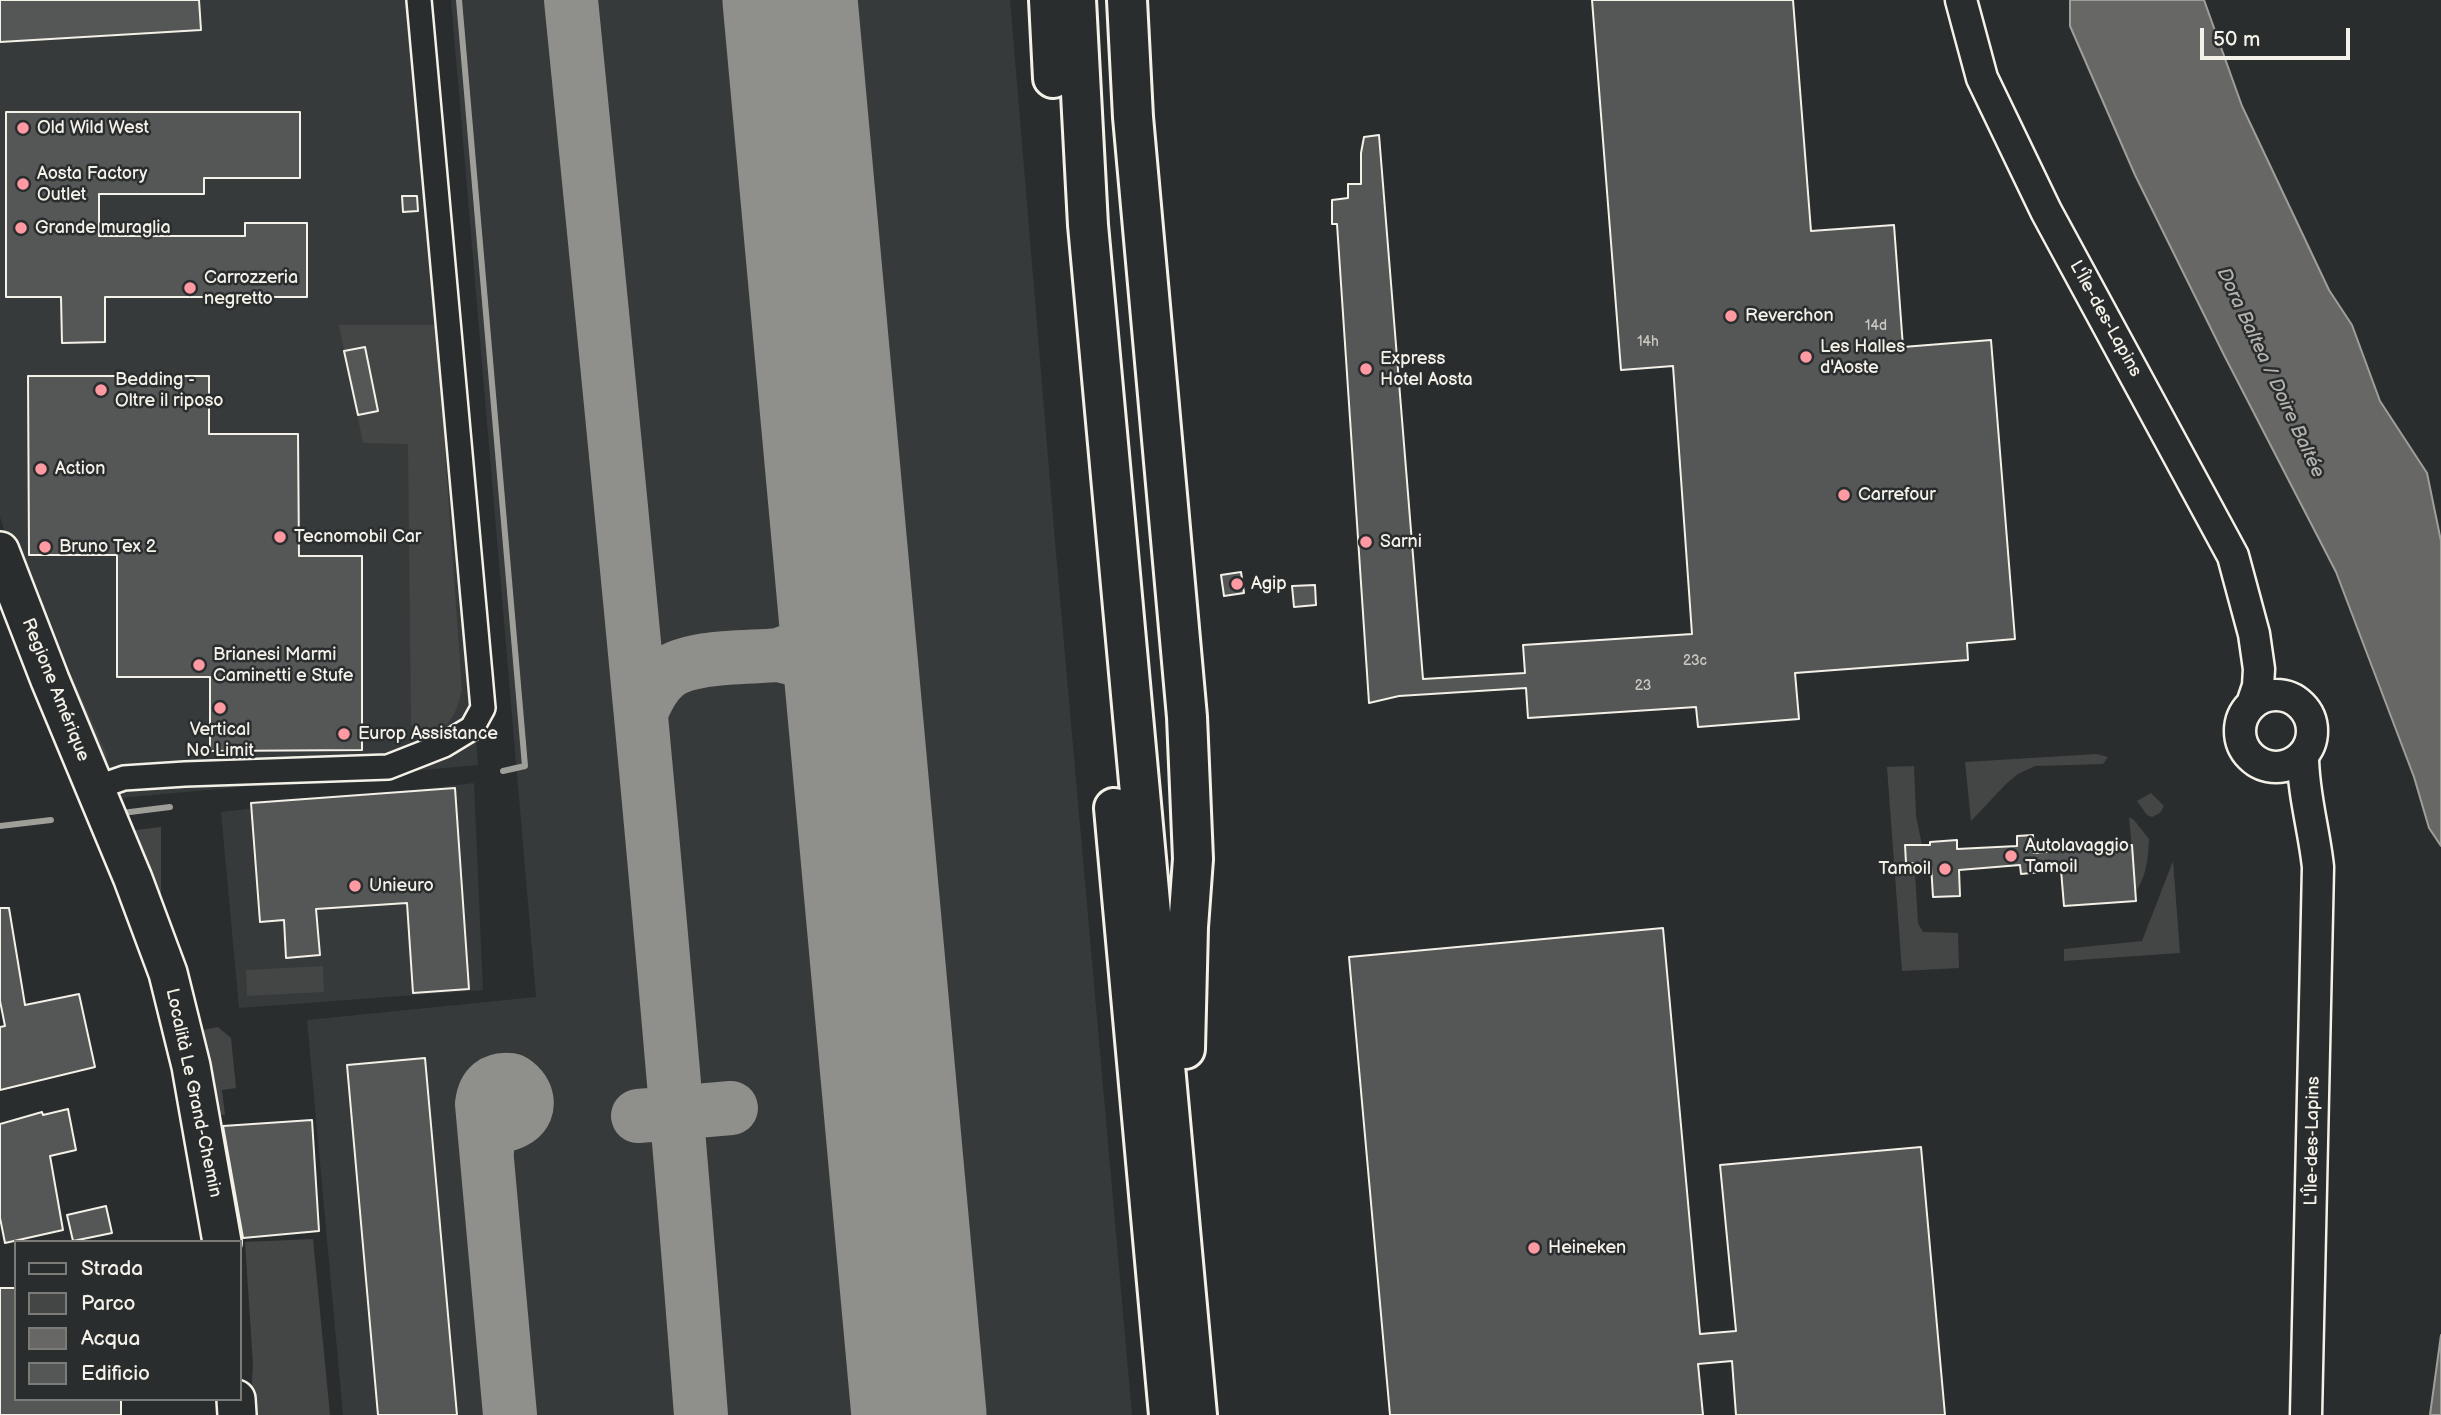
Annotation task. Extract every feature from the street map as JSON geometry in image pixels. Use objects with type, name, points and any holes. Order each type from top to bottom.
[{"type":"highway","points":[[1049,0],[1062,236],[1169,1415]]},
{"type":"highway","points":[[1076,0],[1088,225],[1197,1415]]},
{"type":"highway","points":[[1127,0],[1133,117],[1187,717],[1191,793],[1193,859],[1188,927],[1185,1051],[1196,1229],[1197,1415]]},
{"type":"main road","name":"Regione Amérique","points":[[0,551],[95,788],[100,832]]},
{"type":"main road","name":"Regione Amérique","points":[[0,623],[100,832]]},
{"type":"main road","name":"Località Le Grand-Chemin","points":[[100,832],[163,1048],[187,1165],[199,1240]]},
{"type":"main road","name":"Località Le Grand-Chemin","points":[[100,832],[155,935],[181,1021],[210,1161],[222,1240]]},
{"type":"street","points":[[95,788],[124,778],[388,767],[444,745],[472,727],[483,708],[419,0]]},
{"type":"street","name":"L'Île-des-Lapins","points":[[1961,0],[1982,78],[2046,211],[2234,556],[2259,669],[2258,686],[2241,724],[2243,744],[2255,760],[2269,766],[2290,761],[2312,740],[2312,724],[2304,707],[2276,683],[2253,634]]},
{"type":"street","points":[[2252,704],[2269,695],[2288,696]]},
{"type":"street","name":"L'Île-des-Lapins","points":[[2290,761],[2303,787],[2318,867],[2306,1415]]},
{"type":"shaded area","points":[[0,0],[411,0],[461,546],[478,765],[110,799],[25,595],[0,517]]},
{"type":"shaded area","points":[[451,0],[1010,0],[1132,1415],[343,1415],[307,1020],[536,997]]},
{"type":"shaded area","points":[[474,783],[483,990],[239,1008],[221,812]]},
{"type":"green space","points":[[339,325],[436,325],[462,690],[451,719],[441,730],[429,735],[417,731],[411,725],[408,444],[363,443]]},
{"type":"green space","points":[[52,632],[107,755],[107,763],[103,768],[45,635]]},
{"type":"green space","points":[[2097,754],[2108,757],[2103,764],[2035,766],[2018,774],[1971,821],[1965,762]]},
{"type":"green space","points":[[1914,766],[1916,816],[1922,845],[1906,845],[1906,863],[1922,864],[1915,873],[1918,923],[1923,932],[1958,933],[1959,968],[1902,971],[1887,767]]},
{"type":"green space","points":[[2151,793],[2164,806],[2160,813],[2152,817],[2147,815],[2137,801]]},
{"type":"green space","points":[[2129,817],[2149,839],[2145,873],[2136,891]]},
{"type":"green space","points":[[161,827],[161,897],[154,892],[127,831]]},
{"type":"green space","points":[[2173,861],[2180,953],[2064,961],[2064,949],[2142,941]]},
{"type":"green space","points":[[323,966],[324,992],[247,996],[246,970]]},
{"type":"green space","points":[[218,1027],[231,1038],[236,1088],[222,1090],[225,1115],[219,1115],[198,1031]]},
{"type":"green space","points":[[313,1239],[330,1415],[250,1415],[253,1365],[245,1242]]},
{"type":"water","name":"Dora Baltea / Doire Baltée","points":[[2070,0],[2204,0],[2242,106],[2329,290],[2352,325],[2380,401],[2427,473],[2441,541],[2441,846],[2429,828],[2414,777],[2336,572],[2135,175],[2070,26]]},
{"type":"water","points":[[2441,1335],[2441,1415],[2430,1415]]},
{"type":"building","points":[[0,0],[199,0],[201,30],[0,42]]},
{"type":"building","name":"Les Halles d'Aoste","points":[[1592,0],[1793,0],[1811,231],[1894,225],[1903,347],[1991,340],[2015,639],[1967,643],[1968,660],[1795,673],[1799,719],[1698,727],[1696,707],[1528,718],[1526,688],[1399,696],[1369,703],[1337,224],[1332,224],[1332,200],[1348,198],[1348,184],[1361,184],[1364,137],[1379,135],[1423,679],[1525,673],[1523,645],[1692,634],[1673,366],[1621,370]]},
{"type":"building","points":[[6,112],[300,112],[300,178],[204,178],[204,194],[99,194],[99,236],[245,236],[245,223],[307,223],[307,297],[105,297],[105,342],[62,343],[61,297],[6,297]]},
{"type":"building","points":[[402,196],[417,196],[418,211],[403,212]]},
{"type":"building","points":[[365,347],[378,411],[358,415],[344,351]]},
{"type":"building","points":[[28,376],[209,376],[209,434],[298,434],[299,556],[362,556],[362,750],[210,751],[210,677],[117,677],[117,555],[29,555]]},
{"type":"building","points":[[1241,572],[1244,593],[1224,596],[1221,575]]},
{"type":"building","points":[[1315,585],[1316,605],[1294,607],[1292,586]]},
{"type":"building","points":[[455,788],[469,989],[413,993],[407,903],[316,909],[320,955],[286,958],[284,920],[260,922],[251,803]]},
{"type":"building","points":[[2033,835],[2034,853],[2132,845],[2136,901],[2064,906],[2061,870],[2021,874],[2020,865],[1959,870],[1960,896],[1933,897],[1931,864],[1906,863],[1905,845],[1930,845],[1930,842],[1957,840],[1957,849],[2017,846],[2017,836]]},
{"type":"building","points":[[0,908],[9,908],[25,1005],[79,994],[95,1067],[0,1090],[0,1027],[5,1026],[0,1001]]},
{"type":"building","name":"Heineken","points":[[1663,928],[1700,1334],[1736,1331],[1720,1165],[1921,1147],[1945,1415],[1736,1415],[1732,1361],[1698,1364],[1703,1415],[1390,1415],[1349,957]]},
{"type":"building","points":[[425,1058],[457,1415],[378,1415],[347,1065]]},
{"type":"building","points":[[68,1109],[76,1150],[50,1156],[63,1230],[5,1243],[0,1218],[0,1124],[42,1112],[43,1115]]},
{"type":"building","points":[[312,1120],[319,1231],[243,1238],[223,1126]]},
{"type":"building","points":[[106,1206],[112,1233],[73,1240],[67,1215]]},
{"type":"building","points":[[0,1288],[14,1288],[14,1401],[121,1401],[121,1415],[0,1415]]},
{"type":"waterway","points":[[459,0],[525,766],[503,771]]},
{"type":"waterway","points":[[122,813],[170,807]]},
{"type":"waterway","points":[[0,826],[51,820]]},
{"type":"taxiway","points":[[571,0],[656,884],[701,1415]]},
{"type":"taxiway","points":[[642,710],[658,682],[676,668],[704,660],[778,655],[806,641],[823,618],[829,604],[841,559]]},
{"type":"taxiway","points":[[778,655],[810,666],[830,683],[857,737]]},
{"type":"taxiway","points":[[487,1153],[488,1139],[493,1132],[517,1120],[527,1105],[521,1088],[511,1080],[500,1080],[491,1084],[485,1092],[482,1104],[510,1415]]},
{"type":"taxiway","points":[[638,1116],[731,1108]]},
{"type":"runway","points":[[790,0],[919,1415]]},
{"type":"place","name":"Old Wild West","points":[[23,128]]},
{"type":"place","name":"Aosta Factory Outlet","points":[[23,184]]},
{"type":"place","name":"Grande muraglia","points":[[21,228]]},
{"type":"place","name":"Carrozzeria negretto","points":[[190,288]]},
{"type":"place","name":"Reverchon","points":[[1731,316]]},
{"type":"place","name":"Les Halles d'Aoste","points":[[1806,357]]},
{"type":"place","name":"Express Hotel Aosta","points":[[1366,369]]},
{"type":"place","name":"Bedding - Oltre il riposo","points":[[101,390]]},
{"type":"place","name":"Action","points":[[41,469]]},
{"type":"place","name":"Carrefour","points":[[1844,495]]},
{"type":"place","name":"Tecnomobil Car","points":[[280,537]]},
{"type":"place","name":"Sarni","points":[[1366,542]]},
{"type":"place","name":"Bruno Tex 2","points":[[45,547]]},
{"type":"place","name":"Agip","points":[[1237,584]]},
{"type":"place","name":"Brianesi Marmi Caminetti e Stufe","points":[[199,665]]},
{"type":"place","name":"Vertical No Limit","points":[[220,708]]},
{"type":"place","name":"Europ Assistance","points":[[344,734]]},
{"type":"place","name":"Autolavaggio Tamoil","points":[[2011,856]]},
{"type":"place","name":"Tamoil","points":[[1945,869]]},
{"type":"place","name":"Unieuro","points":[[355,886]]},
{"type":"place","name":"Heineken","points":[[1534,1248]]}]
